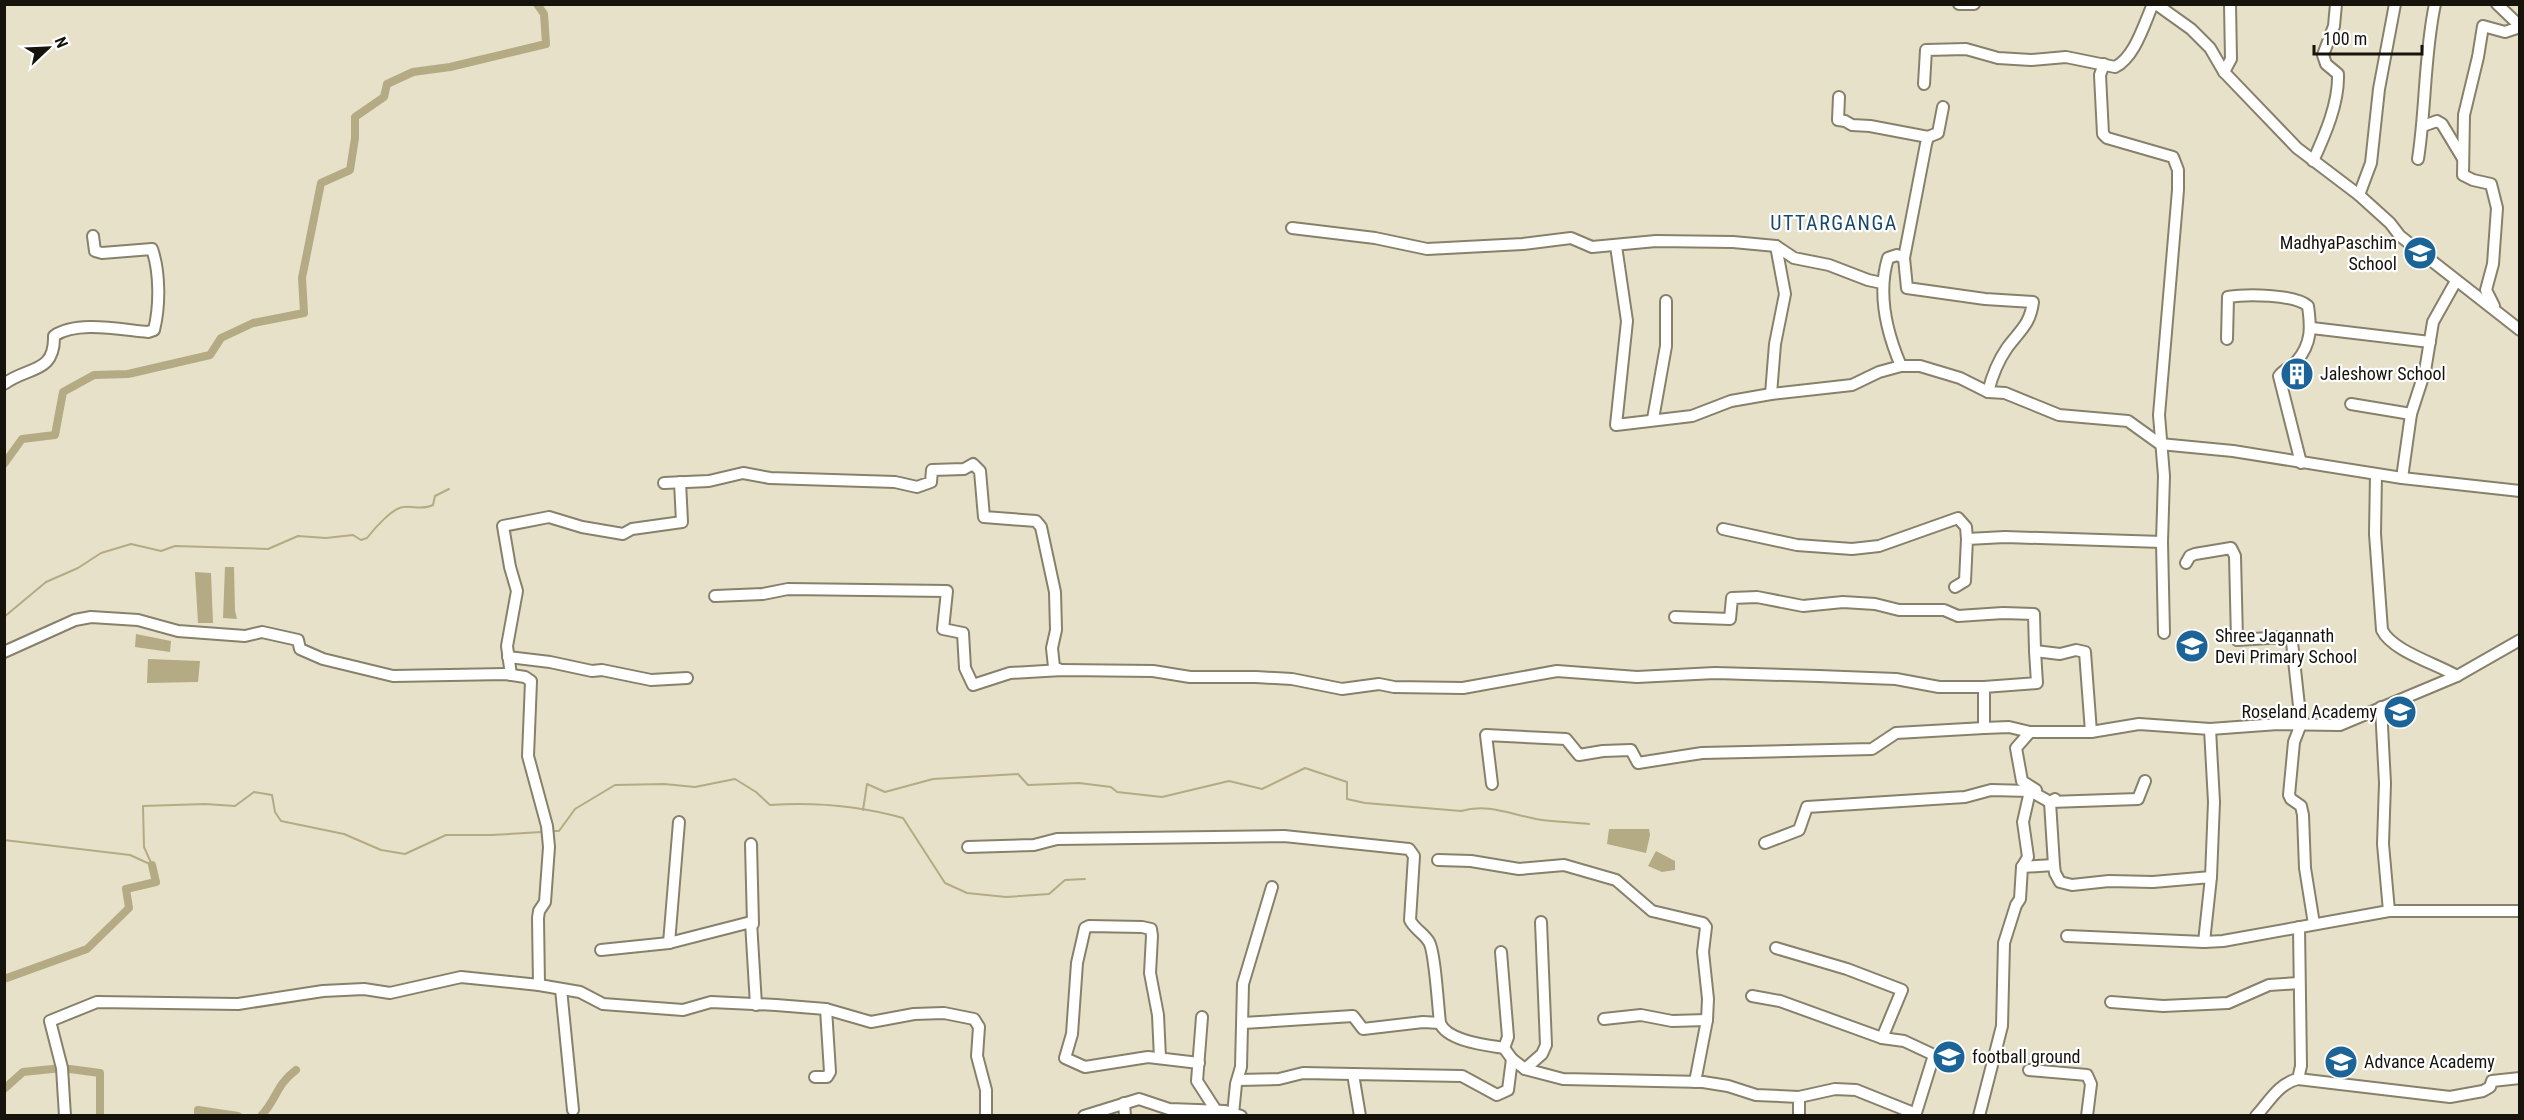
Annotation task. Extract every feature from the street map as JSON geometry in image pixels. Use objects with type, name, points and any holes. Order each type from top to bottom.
[{"type":"street","points":[[1959,4],[1974,4]]},
{"type":"street","points":[[1924,84],[1926,50],[1966,49],[1998,58],[2031,60],[2066,57],[2115,67],[2122,63],[2138,38],[2155,4],[2191,29],[2210,48],[2224,72],[2297,148],[2359,195],[2390,223],[2400,236],[2520,330]]},
{"type":"street","points":[[2224,72],[2231,59],[2230,4]]},
{"type":"street","points":[[2313,161],[2324,136],[2338,84],[2338,75],[2326,64],[2323,56],[2334,26],[2336,4]]},
{"type":"street","points":[[2359,195],[2371,163],[2379,90],[2394,4]]},
{"type":"street","points":[[2418,159],[2423,126],[2428,40],[2434,4]]},
{"type":"street","points":[[2496,309],[2487,290],[2493,264],[2497,208],[2495,194],[2491,184],[2463,175],[2462,158],[2464,115],[2483,26],[2505,32],[2520,26],[2497,4]]},
{"type":"street","points":[[2104,64],[2100,75],[2103,134],[2107,138],[2173,157],[2178,170],[2159,415],[2164,476],[2162,542],[2164,633]]},
{"type":"street","points":[[2425,92],[2437,121],[2442,124],[2462,158]]},
{"type":"street","points":[[1839,97],[1838,120],[1852,125],[1870,126],[1928,138],[1938,133],[1943,107]]},
{"type":"street","points":[[2423,126],[2437,121]]},
{"type":"street","points":[[1928,138],[1904,258],[1907,288],[1984,299],[2033,302],[2028,323],[2007,348],[1997,365],[1988,392]]},
{"type":"street","points":[[1292,228],[1375,238],[1427,249],[1523,244],[1571,238],[1592,247],[1616,246],[1636,241],[1733,242],[1776,246],[1794,258],[1829,265],[1882,283]]},
{"type":"street","points":[[4,384],[18,375],[49,362],[54,349],[54,336],[58,333],[87,327],[148,332],[154,330],[158,307],[156,269],[152,249],[102,253],[95,251],[93,236]]},
{"type":"street","points":[[1616,246],[1627,321],[1616,425],[1692,416],[1731,401],[1771,394],[1852,386],[1866,377],[1900,366],[1920,366],[1966,380],[1988,392],[2005,393],[2059,415],[2128,421],[2160,444],[2233,451],[2402,478],[2520,491]]},
{"type":"street","points":[[1771,394],[1776,355],[1774,344],[1785,294],[1776,246]]},
{"type":"street","points":[[1900,366],[1888,332],[1882,283],[1888,258],[1897,255],[1904,258]]},
{"type":"street","points":[[2402,478],[2411,414],[2425,371],[2433,322],[2456,281]]},
{"type":"street","points":[[2227,339],[2228,297],[2248,293],[2306,304],[2312,328],[2307,345],[2296,362],[2279,376],[2301,463]]},
{"type":"street","points":[[1653,419],[1666,346],[1666,301]]},
{"type":"street","points":[[2312,328],[2430,342]]},
{"type":"street","points":[[2350,404],[2411,414]]},
{"type":"street","points":[[664,483],[709,481],[743,473],[770,478],[895,482],[917,487],[931,482],[932,470],[964,469],[972,464],[980,471],[984,517],[1036,521],[1041,527],[1055,592],[1056,630],[1052,648],[1054,667],[1062,670]]},
{"type":"street","points":[[2376,474],[2375,534],[2382,630],[2385,637],[2399,647],[2457,676]]},
{"type":"street","points":[[511,675],[508,657],[509,629],[518,599],[503,526],[549,517],[582,528],[623,534],[632,529],[682,522],[680,482]]},
{"type":"street","points":[[1723,529],[1797,544],[1852,549],[1879,546],[1958,518],[1966,527],[1967,539],[1965,581],[1955,587]]},
{"type":"street","points":[[1967,539],[2005,537],[2162,542]]},
{"type":"street","points":[[2186,563],[2190,556],[2195,554],[2231,548],[2235,556],[2237,640],[2290,638],[2292,642],[2301,724],[2294,742],[2289,795],[2291,800],[2301,806],[2303,815],[2305,868],[2314,924]]},
{"type":"street","points":[[715,596],[763,594],[788,589],[947,591],[943,629],[963,633],[965,668],[974,685],[1010,673],[1062,670],[1153,671],[1190,677],[1268,677],[1292,679],[1342,689],[1379,684],[1394,687],[1462,688],[1557,671],[1637,677],[1715,673],[1896,679],[1939,687],[1984,687],[2037,683],[2034,614],[2003,613],[1958,616],[1944,610],[1899,610],[1875,604],[1843,603],[1803,606],[1757,597],[1732,598],[1731,619],[1675,617]]},
{"type":"street","points":[[4,652],[75,620],[92,617],[117,618],[138,620],[178,632],[244,636],[262,632],[292,638],[298,640],[300,649],[323,659],[393,676],[511,675],[525,677],[531,681],[528,756],[547,831],[545,902],[539,911],[538,918],[539,985]]},
{"type":"street","points":[[1492,783],[1486,735],[1566,739],[1579,755],[1631,750],[1638,763],[1702,753],[1872,749],[1896,733],[1984,728],[2009,727],[2030,732],[2091,732],[2139,724],[2210,729],[2340,724],[2457,676],[2520,640]]},
{"type":"street","points":[[2035,651],[2060,654],[2076,650],[2085,652],[2091,732]]},
{"type":"street","points":[[508,657],[550,662],[592,671],[602,670],[651,680],[687,678]]},
{"type":"street","points":[[1984,687],[1984,728]]},
{"type":"street","points":[[2381,707],[2385,783],[2383,844],[2389,911]]},
{"type":"street","points":[[2204,942],[2211,877],[2214,802],[2210,729]]},
{"type":"street","points":[[2030,732],[2016,748],[2022,782],[2030,791],[2050,802],[2138,799],[2145,781]]},
{"type":"street","points":[[2022,782],[2055,799],[2050,802]]},
{"type":"street","points":[[1766,843],[1799,830],[1807,807],[1965,797],[1991,790],[2030,791]]},
{"type":"street","points":[[1979,1116],[2002,1026],[2004,943],[2020,899],[2022,867],[2028,857],[2023,822],[2030,791]]},
{"type":"street","points":[[2050,802],[2055,873],[2060,882],[2072,885],[2109,881],[2153,882],[2211,877]]},
{"type":"street","points":[[669,943],[679,822]]},
{"type":"street","points":[[968,847],[1034,844],[1057,839],[1284,836],[1409,849],[1414,856],[1410,920],[1431,944],[1440,1023],[1442,1029],[1448,1033],[1474,1043],[1504,1048],[1512,1059],[1525,1069],[1563,1079],[1605,1078],[1695,1082],[1728,1086],[1756,1095],[1799,1097],[1835,1089],[1856,1090],[1915,1115],[1934,1055],[1904,1041],[1882,1038],[1780,1001],[1752,996]]},
{"type":"street","points":[[751,844],[756,1005]]},
{"type":"street","points":[[1438,860],[1471,861],[1519,869],[1564,865],[1616,880],[1652,911],[1703,923],[1706,927],[1703,952],[1708,999],[1707,1020],[1695,1082]]},
{"type":"street","points":[[2022,867],[2054,865]]},
{"type":"street","points":[[1084,1116],[1139,1099],[1169,1109],[1237,1115],[1243,984],[1272,887]]},
{"type":"street","points":[[2067,936],[2223,941],[2389,911],[2520,911]]},
{"type":"street","points":[[601,950],[669,943],[749,922],[753,924]]},
{"type":"street","points":[[1525,1069],[1542,1054],[1546,1045],[1540,922]]},
{"type":"street","points":[[2298,1079],[2301,1066],[2299,927]]},
{"type":"street","points":[[1160,1058],[1158,1016],[1150,973],[1152,936],[1150,929],[1085,928],[1077,963],[1072,1034],[1065,1058],[1085,1067],[1106,1065],[1132,1058],[1160,1058],[1199,1063]]},
{"type":"street","points":[[1776,948],[1846,969],[1902,990],[1882,1038]]},
{"type":"street","points":[[1501,952],[1508,1037],[1504,1048]]},
{"type":"street","points":[[65,1116],[62,1068],[50,1021],[97,1002],[238,1004],[323,991],[364,988],[390,993],[461,977],[539,985],[580,992],[603,1004],[646,1008],[683,1010],[711,1002],[826,1009],[872,1022],[914,1014],[944,1013],[974,1019],[979,1027],[977,1056],[986,1090],[986,1116]]},
{"type":"street","points":[[2111,1002],[2163,1006],[2228,1003],[2268,985],[2299,984]]},
{"type":"street","points":[[561,989],[573,1110]]},
{"type":"street","points":[[815,1077],[827,1077],[830,1072],[826,1009]]},
{"type":"street","points":[[1604,1019],[1641,1016],[1672,1021],[1707,1020]]},
{"type":"street","points":[[1202,1017],[1197,1081],[1216,1112]]},
{"type":"street","points":[[1243,1023],[1353,1017],[1363,1029],[1423,1022],[1440,1023]]},
{"type":"street","points":[[1238,1080],[1279,1079],[1303,1073],[1462,1076],[1497,1095],[1508,1090],[1512,1059]]},
{"type":"street","points":[[2029,1070],[2087,1075],[2091,1084],[2087,1116]]},
{"type":"street","points":[[1353,1074],[1360,1116]]},
{"type":"street","points":[[2256,1116],[2280,1087],[2289,1081],[2298,1079],[2450,1097],[2483,1091],[2490,1087],[2492,1081],[2520,1078]]},
{"type":"street","points":[[1798,1116],[1799,1097]]},
{"type":"street","points":[[1124,1103],[1125,1116]]},
{"type":"shaded area","points":[[225,567],[234,567],[237,619],[223,618]]},
{"type":"shaded area","points":[[195,572],[211,573],[213,623],[198,623]]},
{"type":"shaded area","points":[[136,634],[171,641],[170,652],[135,647]]},
{"type":"shaded area","points":[[148,659],[200,661],[198,682],[147,683]]},
{"type":"shaded area","points":[[1609,829],[1649,829],[1646,853],[1607,844]]},
{"type":"shaded area","points":[[1656,851],[1675,861],[1675,870],[1662,872],[1648,866]]},
{"type":"waterway","points":[[4,464],[22,439],[55,435],[63,392],[94,375],[128,374],[210,355],[221,338],[253,323],[304,313],[302,278],[321,183],[350,170],[355,138],[355,117],[384,97],[387,84],[413,72],[450,67],[546,44],[544,14],[537,4]]},
{"type":"waterway","points":[[4,617],[46,582],[78,568],[101,553],[131,544],[161,551],[175,546],[268,549],[298,536],[326,538],[353,535],[361,540],[367,538],[384,519],[400,508],[422,508],[433,505],[435,496],[449,489]]},
{"type":"waterway","points":[[863,810],[867,784],[885,792],[933,779],[1018,774],[1028,785],[1079,783],[1111,787],[1117,792],[1162,797],[1229,781],[1262,789],[1305,768],[1347,782],[1347,799],[1365,803],[1461,811],[1480,808],[1542,820],[1589,824]]},
{"type":"waterway","points":[[551,831],[559,831],[575,809],[615,785],[664,784],[695,787],[735,779],[756,792],[770,805],[837,806],[870,810],[903,818],[945,883],[967,893],[1006,897],[1049,894],[1065,880],[1085,879]]},
{"type":"waterway","points":[[4,840],[130,855],[152,865],[144,847],[143,806],[205,804],[235,806],[254,792],[272,795],[275,812],[281,821],[344,834],[381,850],[405,854],[446,835],[542,832]]},
{"type":"waterway","points":[[4,979],[87,949],[129,908],[126,889],[156,882],[152,865]]},
{"type":"waterway","points":[[4,1089],[23,1072],[62,1068],[100,1073],[100,1116]]},
{"type":"waterway","points":[[261,1116],[284,1081],[296,1070]]},
{"type":"waterway","points":[[198,1116],[198,1110],[238,1116]]},
{"type":"place","name":"MadhyaPaschim School","points":[[2420,253]]},
{"type":"place","name":"Jaleshowr School","points":[[2297,374]]},
{"type":"place","name":"Shree Jagannath Devi Primary School","points":[[2192,646]]},
{"type":"place","name":"Roseland Academy","points":[[2400,712]]},
{"type":"place","name":"football ground","points":[[1949,1057]]},
{"type":"place","name":"Advance Academy","points":[[2341,1062]]},
{"type":"district","name":"UTTARGANGA","points":[[1834,223]]}]
